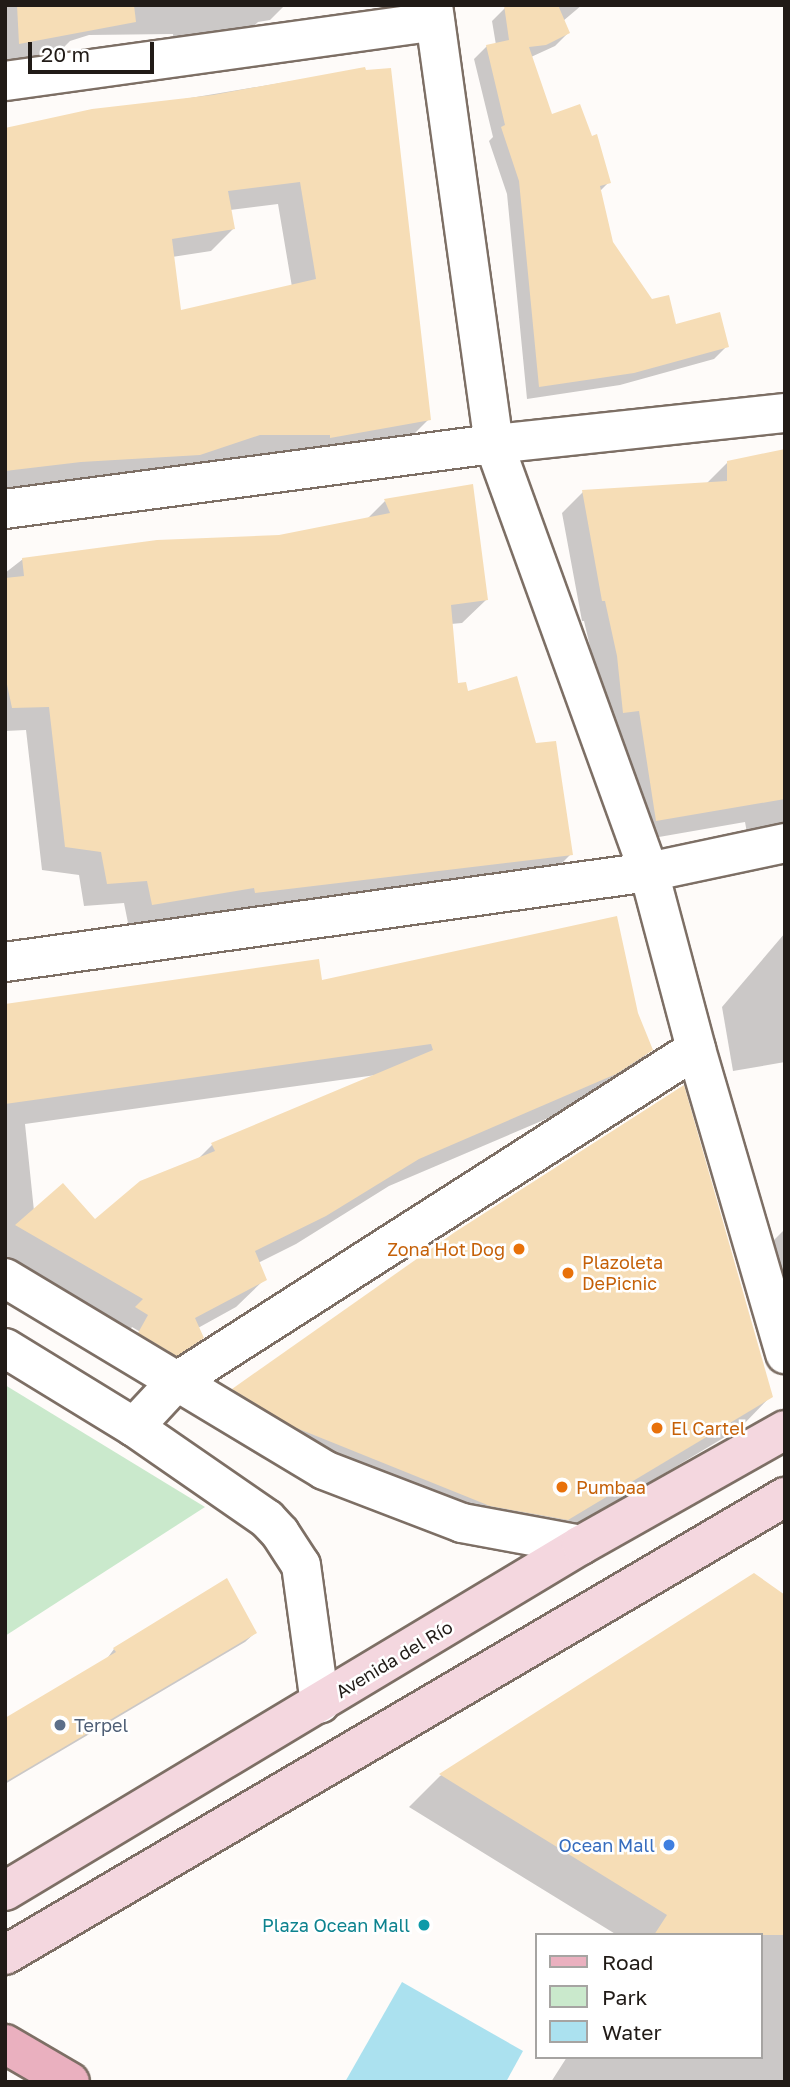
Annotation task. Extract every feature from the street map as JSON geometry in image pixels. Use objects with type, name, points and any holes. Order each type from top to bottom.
[{"type":"main road","name":"Avenida del Río","points":[[5,1891],[581,1545],[785,1430]]},
{"type":"main road","points":[[5,1955],[782,1503]]},
{"type":"main road","points":[[5,2044],[70,2082]]},
{"type":"street","points":[[5,81],[434,13],[494,444],[649,872],[696,1049],[785,1354]]},
{"type":"street","points":[[5,509],[494,444],[785,413]]},
{"type":"street","points":[[5,962],[649,872],[785,843]]},
{"type":"street","points":[[134,1427],[176,1382],[696,1049]]},
{"type":"street","points":[[5,1278],[324,1470],[462,1523],[581,1545]]},
{"type":"street","points":[[5,1348],[134,1427],[267,1519],[280,1533],[301,1565],[320,1704]]},
{"type":"green space","points":[[5,1385],[205,1507],[5,1636]]},
{"type":"water","points":[[402,1982],[523,2051],[506,2082],[345,2082]]},
{"type":"building","points":[[17,5],[134,5],[136,22],[19,44]]},
{"type":"building","points":[[504,5],[558,5],[570,33],[546,45],[529,47],[552,114],[580,104],[592,136],[597,134],[611,183],[600,186],[613,242],[652,299],[669,295],[676,324],[720,312],[729,347],[634,373],[539,387],[519,181],[501,127],[505,125],[486,45],[509,40]]},
{"type":"building","points":[[365,67],[366,70],[391,68],[431,420],[330,438],[330,435],[260,435],[200,455],[81,462],[5,471],[5,128],[92,109],[213,95]],"holes":[[[300,182],[316,279],[181,310],[172,239],[235,229],[228,191]]]},
{"type":"building","points":[[785,449],[785,799],[656,821],[639,711],[623,713],[617,656],[605,601],[602,601],[582,490],[727,481],[727,461]]},
{"type":"building","points":[[473,484],[488,600],[451,605],[458,683],[466,682],[468,691],[517,676],[536,743],[556,741],[573,855],[255,893],[254,888],[152,905],[147,881],[107,884],[101,852],[65,847],[49,707],[12,708],[5,675],[5,578],[24,576],[22,558],[157,540],[279,535],[390,513],[384,499]]},
{"type":"building","points":[[617,916],[638,1013],[653,1050],[616,1074],[419,1159],[326,1216],[255,1251],[267,1280],[195,1318],[204,1338],[177,1356],[138,1333],[148,1315],[135,1307],[143,1299],[15,1225],[63,1183],[95,1219],[140,1181],[215,1151],[211,1143],[433,1050],[431,1044],[5,1104],[5,1004],[319,959],[322,980]]},
{"type":"building","name":"Plazoleta DePicnic","points":[[684,1085],[773,1397],[568,1520],[490,1506],[294,1427],[232,1389],[455,1232]]},
{"type":"building","name":"Ocean Mall","points":[[754,1573],[785,1595],[785,1935],[655,1933],[667,1915],[439,1774]]},
{"type":"building","points":[[227,1578],[257,1633],[5,1782],[5,1718],[116,1652],[113,1648]]},
{"type":"place","name":"Zona Hot Dog","points":[[519,1249]]},
{"type":"place","name":"Plazoleta DePicnic","points":[[568,1273]]},
{"type":"place","name":"El Cartel","points":[[657,1428]]},
{"type":"place","name":"Pumbaa","points":[[562,1487]]},
{"type":"place","name":"Terpel","points":[[60,1725]]},
{"type":"place","name":"Ocean Mall","points":[[669,1845]]},
{"type":"place","name":"Plaza Ocean Mall","points":[[424,1925]]}]
